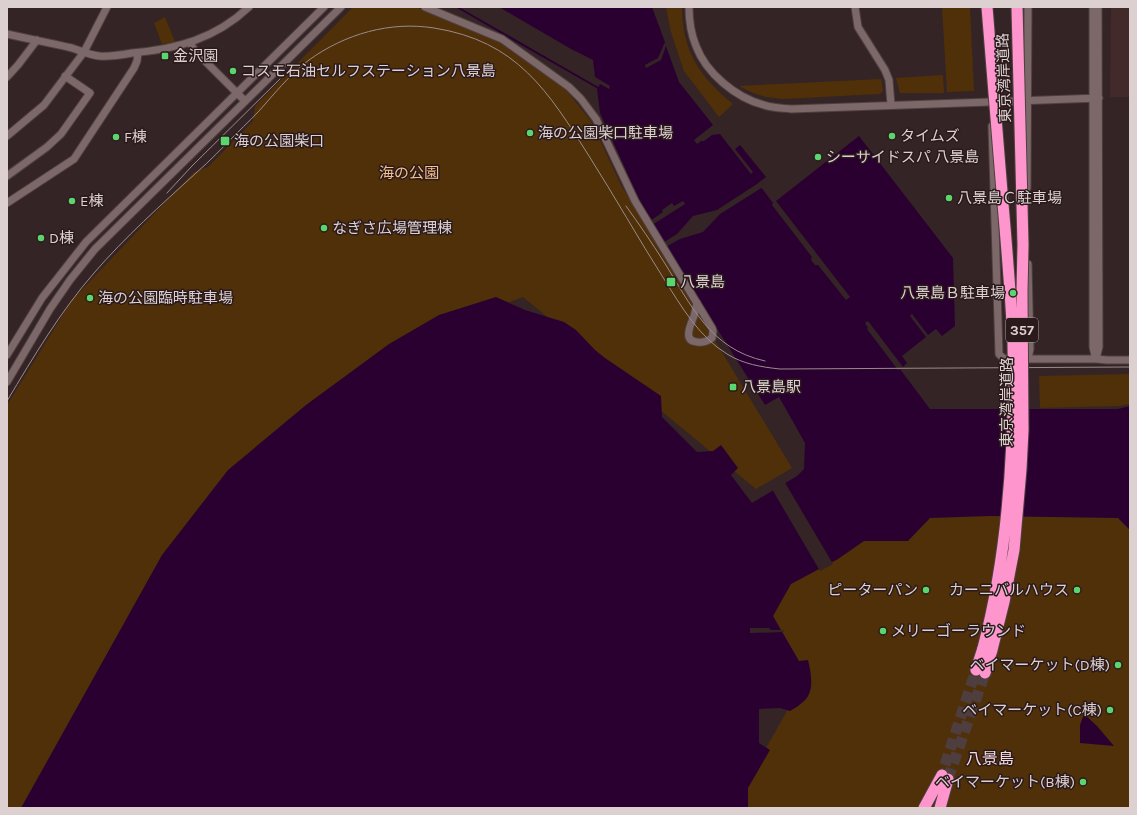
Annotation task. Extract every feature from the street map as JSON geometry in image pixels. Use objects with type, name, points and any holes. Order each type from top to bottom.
[{"type":"highway","name":"東京湾岸道路","points":[[986,7],[1011,306],[1013,398],[1012,452],[988,649]]},
{"type":"highway","name":"東京湾岸道路","points":[[981,672],[1004,602],[1014,550],[1021,469],[1023,423],[1023,245],[1017,7]]},
{"type":"highway","points":[[924,808],[945,777],[940,808]]},
{"type":"street","points":[[7,136],[44,105],[84,52],[107,7]]},
{"type":"street","points":[[7,34],[104,56],[138,53],[190,43],[216,32],[234,20],[249,7]]},
{"type":"street","points":[[7,355],[42,298],[86,242],[324,7]]},
{"type":"street","points":[[7,382],[50,309],[70,280],[95,249],[341,7]]},
{"type":"street","points":[[425,7],[502,39],[569,87],[582,99],[596,119],[635,201],[697,304],[713,331],[712,338],[703,342],[694,342],[688,334],[697,304]]},
{"type":"street","points":[[689,7],[692,34],[700,57],[717,78],[732,90],[741,96],[763,105],[791,109],[1096,98]]},
{"type":"street","points":[[855,7],[858,27],[885,70],[889,80],[890,105]]},
{"type":"street","points":[[1023,359],[1029,354],[1030,349],[1026,216],[1028,7]]},
{"type":"street","points":[[1093,7],[1096,98]]},
{"type":"street","points":[[1096,358],[1093,347],[1098,7]]},
{"type":"street","points":[[7,77],[18,66],[37,40]]},
{"type":"street","points":[[190,43],[195,51],[245,101]]},
{"type":"street","points":[[7,203],[74,159],[134,68],[138,53]]},
{"type":"street","points":[[7,176],[47,147],[61,134],[90,93],[65,76]]},
{"type":"street","points":[[991,101],[999,354],[1004,359],[1130,356]]},
{"type":"street","points":[[1030,349],[1032,354],[1038,359]]},
{"type":"street","points":[[1096,358],[1107,360],[1130,360]]},
{"type":"shaded area","points":[[499,7],[652,7],[665,42],[658,58],[645,65],[646,68],[661,60],[666,46],[679,82],[713,125],[694,140],[697,144],[712,135],[720,134],[751,174],[753,172],[735,149],[740,145],[766,177],[758,183],[773,203],[772,205],[812,257],[811,260],[815,265],[818,265],[846,300],[850,297],[776,201],[859,136],[953,258],[955,326],[942,336],[936,329],[928,335],[912,314],[910,316],[926,337],[902,356],[907,363],[903,367],[868,321],[865,323],[868,328],[867,329],[930,409],[1118,409],[1130,406],[1130,530],[1118,518],[991,516],[930,518],[908,541],[864,541],[838,559],[791,584],[773,616],[799,661],[808,660],[811,676],[811,687],[810,692],[804,701],[790,711],[780,708],[759,709],[759,743],[770,750],[748,788],[748,808],[21,808],[162,555],[228,470],[306,405],[389,344],[439,315],[496,297],[525,310],[564,322],[576,330],[605,358],[661,396],[662,417],[697,452],[713,451],[721,445],[738,468],[731,475],[752,503],[797,476],[804,469],[805,443],[779,397],[765,405],[652,225],[685,204],[683,201],[674,206],[672,203],[662,210],[663,212],[650,221],[647,217],[600,113],[597,89],[600,84],[609,89],[610,86],[595,77],[593,60],[571,49]]},
{"type":"shaded area","points":[[1111,7],[1130,7],[1130,97],[1110,97]]},
{"type":"shaded area","points":[[1084,714],[1097,726],[1114,746],[1080,743],[1080,725]]},
{"type":"green space","name":"海の公園","points":[[353,7],[416,7],[499,42],[566,90],[591,121],[621,185],[792,468],[756,489],[523,297],[415,337],[35,808],[7,808],[7,405],[72,300],[194,172],[208,167],[253,121],[255,106]]},
{"type":"green space","points":[[666,7],[682,7],[685,37],[695,62],[711,84],[733,104],[719,117],[684,71],[671,32]]},
{"type":"green space","points":[[942,7],[970,7],[974,91],[947,92]]},
{"type":"green space","points":[[165,17],[175,42],[162,44],[154,23]]},
{"type":"green space","points":[[943,75],[944,93],[900,93],[896,78]]},
{"type":"green space","points":[[881,79],[883,91],[880,94],[783,99],[766,97],[753,93],[739,86]]},
{"type":"green space","points":[[1130,374],[1130,404],[1119,406],[1040,408],[1039,376]]},
{"type":"green space","points":[[932,512],[1124,513],[1130,519],[1130,808],[743,808],[744,787],[800,688],[769,613],[788,581],[861,534]]},
{"type":"pier","points":[[768,177],[761,184],[763,187],[720,214],[703,232],[680,239],[664,248],[661,244],[677,234],[693,216],[717,210]]},
{"type":"pier","points":[[784,481],[833,564],[820,571],[772,489]]},
{"type":"pier","points":[[750,628],[769,628],[771,630],[783,630],[784,632],[750,633]]},
{"type":"waterway","points":[[457,7],[600,89]]},
{"type":"tunnel","points":[[945,765],[976,670]]},
{"type":"tunnel","points":[[948,779],[985,673]]},
{"type":"tram line","points":[[7,401],[37,351],[70,303],[94,273],[131,234],[206,164],[259,111],[292,75],[309,60],[338,43],[368,32],[401,26],[434,28],[463,35],[487,44],[509,57],[527,72],[544,90],[574,132],[654,264],[691,320],[717,347],[739,360],[780,369],[1130,367]]},
{"type":"tram line","points":[[167,193],[192,166],[280,79]]},
{"type":"tram line","points":[[626,206],[655,248],[683,294],[704,323],[716,336],[730,347],[746,355],[765,361]]},
{"type":"place","name":"金沢園","points":[[165,56]]},
{"type":"place","name":"コスモ石油セルフステーション八景島","points":[[233,71]]},
{"type":"place","name":"海の公園柴口駐車場","points":[[530,133]]},
{"type":"place","name":"タイムズ","points":[[892,136]]},
{"type":"place","name":"F棟","points":[[116,137]]},
{"type":"place","name":"海の公園柴口","points":[[225,141]]},
{"type":"place","name":"シーサイドスパ 八景島","points":[[818,157]]},
{"type":"place","name":"八景島Ｃ駐車場","points":[[949,198]]},
{"type":"place","name":"E棟","points":[[72,201]]},
{"type":"place","name":"なぎさ広場管理棟","points":[[324,228]]},
{"type":"place","name":"D棟","points":[[41,238]]},
{"type":"place","name":"八景島","points":[[671,282]]},
{"type":"place","name":"八景島Ｂ駐車場","points":[[1013,293]]},
{"type":"place","name":"海の公園臨時駐車場","points":[[90,298]]},
{"type":"place","name":"八景島駅","points":[[733,387]]},
{"type":"place","name":"ピーターパン","points":[[926,590]]},
{"type":"place","name":"カーニバルハウス","points":[[1077,590]]},
{"type":"place","name":"メリーゴーラウンド","points":[[883,631]]},
{"type":"place","name":"ベイマーケット(D棟)","points":[[1118,665]]},
{"type":"place","name":"ベイマーケット(C棟)","points":[[1110,710]]},
{"type":"place","name":"ベイマーケット(B棟)","points":[[1083,782]]},
{"type":"district","name":"八景島","points":[[990,758]]}]
